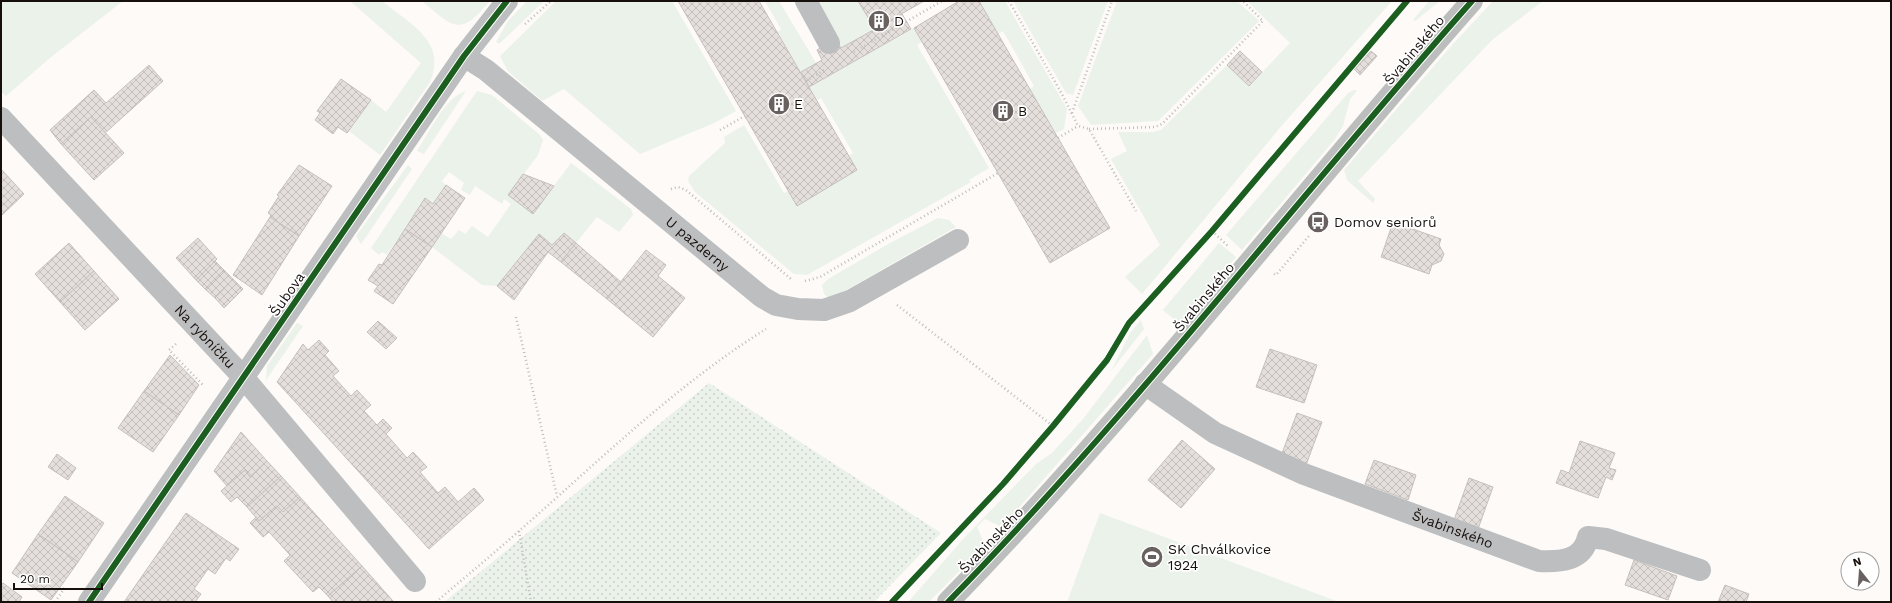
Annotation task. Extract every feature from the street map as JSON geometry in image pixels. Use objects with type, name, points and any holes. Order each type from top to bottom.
[{"type":"street","name":"Šubova","points":[[88,602],[464,56],[507,1]]},
{"type":"street","points":[[806,1],[829,43]]},
{"type":"street","name":"Švabinského","points":[[948,602],[1034,512],[1472,1]]},
{"type":"street","name":"U pazderny","points":[[464,56],[486,70],[762,297],[776,305],[798,309],[824,310],[850,302],[958,240]]},
{"type":"street","name":"Na rybníčku","points":[[1,118],[243,377],[415,581]]},
{"type":"street","name":"Švabinského","points":[[1145,384],[1215,433],[1304,474],[1539,561],[1554,562],[1570,559],[1583,549],[1588,537],[1606,539],[1700,570]]},
{"type":"path","points":[[851,54],[942,1]]},
{"type":"path","points":[[1009,1],[1078,126]]},
{"type":"path","points":[[1072,114],[1112,1]]},
{"type":"path","points":[[1058,138],[1078,126],[1089,129],[1155,127],[1162,124],[1263,21],[1243,1]]},
{"type":"path","points":[[806,81],[831,66]]},
{"type":"path","points":[[720,130],[745,116]]},
{"type":"path","points":[[1089,129],[1136,211]]},
{"type":"path","points":[[667,190],[678,187],[686,190],[785,275],[793,280],[802,282],[820,277],[998,173]]},
{"type":"path","points":[[1207,237],[1217,225]]},
{"type":"path","points":[[1212,231],[1232,250]]},
{"type":"path","points":[[436,602],[519,531],[607,451],[701,373],[738,347],[798,309],[802,282]]},
{"type":"path","points":[[878,286],[907,314],[1052,426]]},
{"type":"path","points":[[516,317],[557,496]]},
{"type":"path","points":[[179,341],[169,350],[204,387],[200,393]]},
{"type":"path","points":[[1048,432],[1058,420]]},
{"type":"path","points":[[519,531],[532,602]]},
{"type":"path","points":[[55,602],[68,583]]},
{"type":"shaded area","points":[[1,1],[123,1],[51,57],[6,96],[1,92]]},
{"type":"shaded area","points":[[350,1],[382,1],[423,35],[430,45],[434,56],[434,68],[430,82],[380,155],[349,131],[371,100],[386,112],[421,63]]},
{"type":"shaded area","points":[[422,1],[490,1],[471,20],[464,24],[457,25],[442,17]]},
{"type":"shaded area","points":[[527,1],[544,1],[499,44],[496,42],[508,21]]},
{"type":"shaded area","points":[[556,1],[672,1],[736,111],[714,123],[640,154],[564,89],[542,101],[508,71],[500,56]]},
{"type":"shaded area","points":[[765,1],[779,1],[816,63],[801,72],[777,32],[781,29]]},
{"type":"shaded area","points":[[816,1],[858,1],[875,29],[841,48]]},
{"type":"shaded area","points":[[979,1],[1005,1],[1067,109],[1064,129],[1056,133],[1030,89],[1034,86],[1003,31],[998,34]]},
{"type":"shaded area","points":[[1013,1],[1108,1],[1073,95],[1066,93]]},
{"type":"shaded area","points":[[1117,1],[1237,1],[1259,21],[1158,121],[1091,125],[1078,106]]},
{"type":"shaded area","points":[[1247,1],[1392,1],[1284,123],[1142,294],[1125,277],[1160,245],[1111,159],[1127,151],[1118,132],[1153,132],[1161,130],[1227,65],[1249,86],[1290,43]]},
{"type":"shaded area","points":[[1429,1],[1440,1],[1415,21],[1413,20]]},
{"type":"shaded area","points":[[1493,1],[1543,1],[1492,40],[1358,181],[1375,199],[1373,203],[1347,180],[1344,170],[1453,44]]},
{"type":"shaded area","points":[[914,28],[922,42],[917,45],[989,168],[969,180],[971,182],[807,275],[794,274],[695,192],[688,181],[689,176],[725,143],[724,137],[744,125],[784,193],[788,191],[797,205],[857,170],[849,156],[853,153],[821,98],[817,100],[809,87]]},
{"type":"shaded area","points":[[1354,90],[1357,91],[1350,99],[1343,126],[1335,139],[1242,250],[1226,235],[1348,93]]},
{"type":"shaded area","points":[[466,91],[424,154],[417,151],[444,108],[451,100]]},
{"type":"shaded area","points":[[477,91],[492,95],[540,135],[543,140],[538,155],[508,195],[533,214],[571,163],[631,209],[633,215],[619,232],[597,217],[576,243],[564,233],[552,245],[539,234],[497,286],[482,285],[432,247],[441,233],[451,239],[459,230],[465,234],[472,226],[488,237],[511,204],[504,199],[502,204],[475,186],[470,195],[461,190],[464,183],[449,172],[442,181],[446,185],[433,204],[425,199],[387,255],[382,252],[379,255],[371,248]]},
{"type":"shaded area","points":[[408,165],[412,169],[361,244],[356,236]]},
{"type":"shaded area","points":[[938,218],[949,220],[956,227],[834,297],[828,297],[824,294],[822,285],[828,279],[890,243]]},
{"type":"shaded area","points":[[1219,243],[1236,257],[1181,325],[1163,310]]},
{"type":"shaded area","points":[[1141,320],[1144,329],[1111,371],[1130,333]]},
{"type":"shaded area","points":[[297,323],[303,326],[266,380],[267,366]]},
{"type":"shaded area","points":[[1147,335],[1153,354],[1002,527],[985,519],[977,527],[985,545],[929,602],[908,602],[965,537],[1036,464],[1052,453],[1083,419]]},
{"type":"shaded area","points":[[709,383],[941,533],[874,602],[444,602]]},
{"type":"shaded area","name":"SK Chválkovice 1924","points":[[1100,513],[1339,602],[1067,602]]},
{"type":"building","name":"E","points":[[678,1],[759,1],[857,170],[797,206]]},
{"type":"building","name":"D","points":[[858,1],[924,1],[875,29]]},
{"type":"building","name":"B","points":[[959,1],[979,1],[1110,228],[1050,263],[914,28]]},
{"type":"building","points":[[902,14],[911,29],[809,87],[801,72],[822,60],[817,50],[835,39],[841,48]]},
{"type":"building","points":[[1240,51],[1262,72],[1249,86],[1227,65]]},
{"type":"building","points":[[1371,51],[1377,56],[1360,75],[1354,69]]},
{"type":"building","points":[[149,65],[163,81],[105,133],[91,117],[61,144],[50,130],[94,90],[106,103]]},
{"type":"building","points":[[341,79],[371,100],[347,133],[338,127],[333,134],[315,120],[320,113],[317,111]]},
{"type":"building","points":[[91,117],[124,153],[94,180],[61,144]]},
{"type":"building","points":[[299,165],[332,186],[299,236],[270,217],[271,215],[268,213],[279,196],[277,195]]},
{"type":"building","points":[[1,169],[24,194],[1,216]]},
{"type":"building","points":[[523,174],[554,186],[533,214],[508,195]]},
{"type":"building","points":[[446,185],[465,198],[432,247],[405,229],[425,198],[433,204]]},
{"type":"building","points":[[270,217],[299,236],[262,295],[233,275]]},
{"type":"building","points":[[1393,222],[1441,239],[1439,245],[1444,254],[1441,261],[1432,265],[1429,274],[1381,257]]},
{"type":"building","points":[[405,229],[432,247],[393,304],[374,291],[378,286],[368,280],[379,264],[382,265]]},
{"type":"building","points":[[564,233],[576,243],[561,262],[548,252],[514,300],[497,286],[539,234],[552,245]]},
{"type":"building","points":[[198,238],[217,259],[196,280],[176,258]]},
{"type":"building","points":[[69,243],[94,271],[60,302],[35,274]]},
{"type":"building","points":[[576,243],[621,282],[607,299],[561,262]]},
{"type":"building","points":[[646,250],[666,265],[658,276],[685,298],[653,337],[607,299]]},
{"type":"building","points":[[215,261],[224,270],[205,289],[196,280]]},
{"type":"building","points":[[224,270],[233,279],[215,298],[205,289]]},
{"type":"building","points":[[94,271],[119,299],[85,330],[60,302]]},
{"type":"building","points":[[233,279],[243,289],[224,308],[215,298]]},
{"type":"building","points":[[378,321],[397,338],[386,349],[367,332]]},
{"type":"building","points":[[319,340],[329,351],[325,355],[339,371],[333,376],[351,396],[357,390],[371,405],[364,411],[377,425],[383,419],[392,428],[386,434],[407,458],[413,452],[427,467],[420,472],[438,493],[445,487],[458,502],[474,488],[484,500],[429,549],[277,382],[303,344],[308,350]]},
{"type":"building","points":[[1270,349],[1317,365],[1304,403],[1256,387]]},
{"type":"building","points":[[170,355],[199,385],[179,415],[144,391]]},
{"type":"building","points":[[144,391],[179,415],[153,452],[118,428]]},
{"type":"building","points":[[1297,413],[1322,422],[1306,465],[1281,456]]},
{"type":"building","points":[[241,432],[267,461],[250,477],[245,470],[227,486],[214,471]]},
{"type":"building","points":[[1182,440],[1215,469],[1181,508],[1148,480]]},
{"type":"building","points":[[1580,441],[1615,453],[1609,468],[1616,470],[1612,480],[1606,477],[1598,498],[1556,483],[1561,470],[1569,473]]},
{"type":"building","points":[[57,454],[76,468],[68,480],[48,467]]},
{"type":"building","points":[[1374,460],[1416,475],[1408,500],[1365,484]]},
{"type":"building","points":[[267,461],[281,476],[247,507],[237,497],[231,502],[221,491],[245,470],[250,477]]},
{"type":"building","points":[[281,476],[300,497],[283,512],[277,506],[259,521],[247,507]]},
{"type":"building","points":[[1469,478],[1493,487],[1478,529],[1454,520]]},
{"type":"building","points":[[65,496],[104,523],[78,562],[38,534]]},
{"type":"building","points":[[300,497],[362,566],[328,596],[319,587],[313,592],[284,561],[290,555],[269,532],[263,537],[250,523],[256,517],[259,521],[277,506],[283,512]]},
{"type":"building","points":[[186,513],[239,549],[230,561],[226,558],[215,574],[208,569],[194,589],[201,594],[195,602],[124,602]]},
{"type":"building","points":[[38,534],[78,562],[51,600],[12,573]]},
{"type":"building","points":[[1634,560],[1677,576],[1668,600],[1625,585]]},
{"type":"building","points":[[362,566],[393,602],[333,602],[328,596]]},
{"type":"building","points":[[3,583],[22,597],[19,602],[5,602],[1,599],[1,586]]},
{"type":"building","points":[[1725,585],[1749,594],[1746,602],[1718,602]]},
{"type":"cycle path","points":[[89,602],[464,56],[507,1]]},
{"type":"cycle path","points":[[892,602],[1003,484],[1053,426],[1107,360],[1129,323],[1212,231],[1407,1]]},
{"type":"cycle path","points":[[948,602],[1017,530],[1084,456],[1472,1]]},
{"type":"place","name":"D","points":[[879,21]]},
{"type":"place","name":"E","points":[[779,104]]},
{"type":"place","name":"B","points":[[1003,111]]},
{"type":"place","name":"Domov seniorů","points":[[1318,222]]},
{"type":"place","name":"SK Chválkovice 1924","points":[[1152,557]]}]
